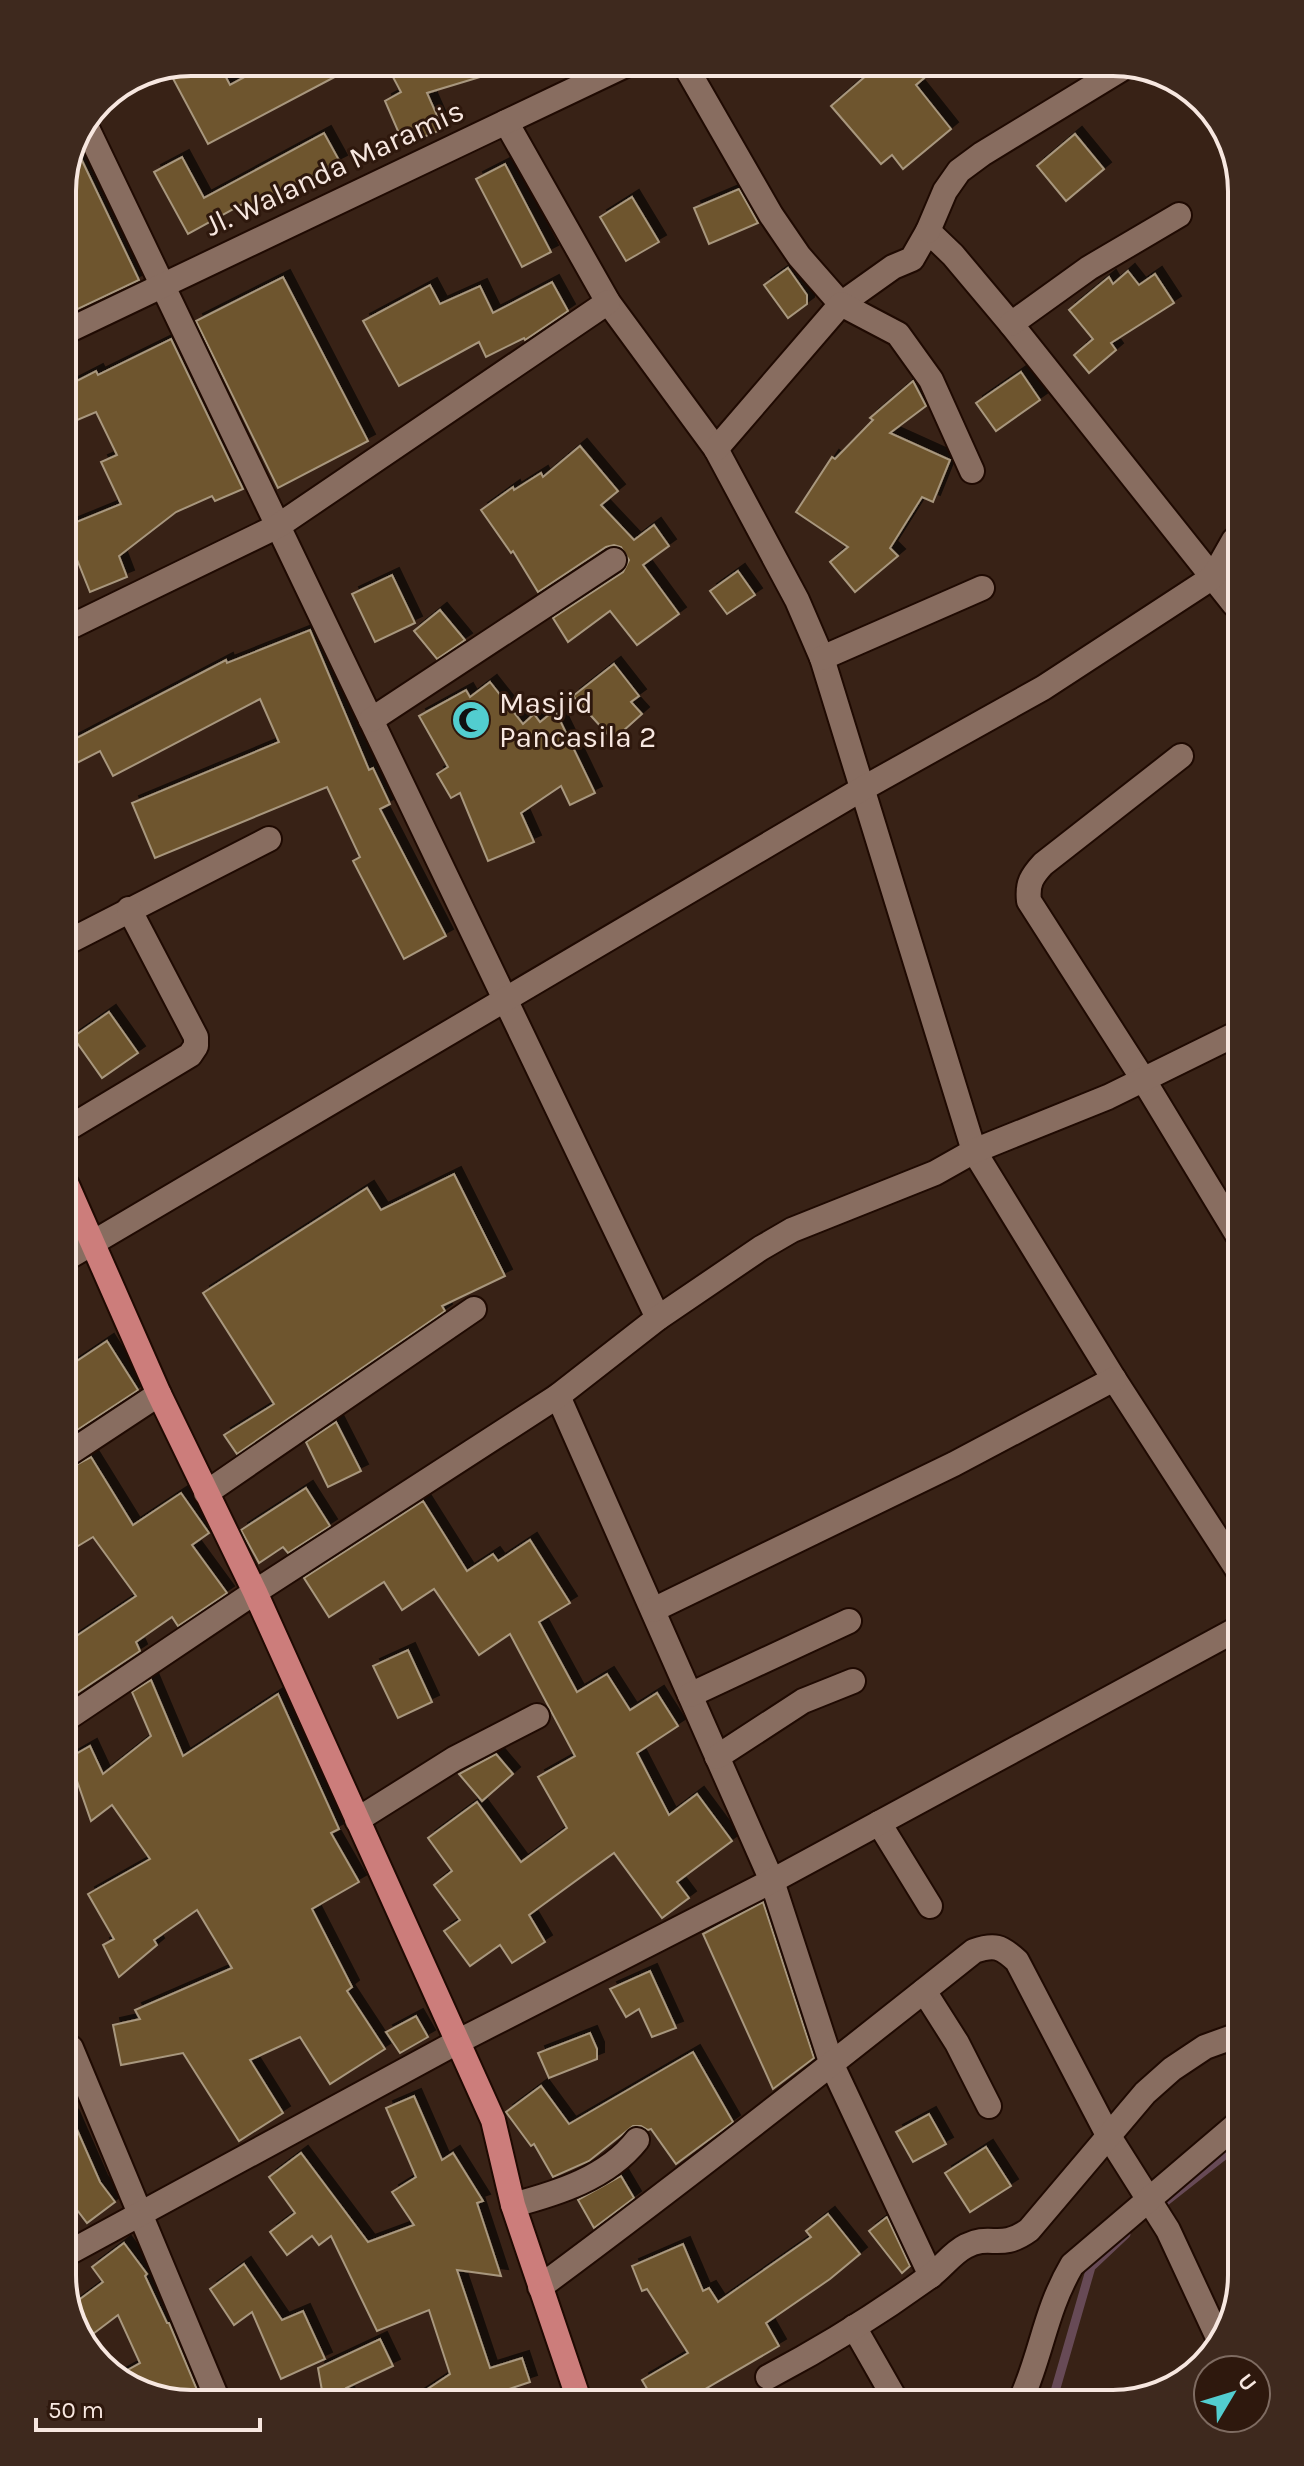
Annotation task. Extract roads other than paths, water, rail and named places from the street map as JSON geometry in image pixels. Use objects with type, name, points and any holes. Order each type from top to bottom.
[{"type":"main road","points":[[76,1204],[159,1394],[255,1592],[493,2120],[513,2205],[576,2390]]},
{"type":"street","name":"Jl. Walanda Maramis","points":[[76,327],[603,76]]},
{"type":"street","points":[[691,76],[771,215],[799,256],[841,304],[898,334],[906,344],[931,380],[972,471]]},
{"type":"street","points":[[716,449],[841,304],[893,267],[912,259],[945,191],[959,171],[1110,76]]},
{"type":"street","points":[[506,122],[608,302],[716,449],[797,600],[822,658],[974,1151],[1114,1379],[1228,1555]]},
{"type":"street","points":[[91,136],[658,1318]]},
{"type":"street","points":[[1011,324],[1089,268],[1179,215]]},
{"type":"street","points":[[928,231],[953,255],[1011,324],[1228,596]]},
{"type":"street","points":[[76,624],[278,526],[608,302]]},
{"type":"street","points":[[76,1253],[862,789],[1043,688],[1213,577],[1228,551]]},
{"type":"street","points":[[371,720],[614,560]]},
{"type":"street","points":[[822,658],[982,588]]},
{"type":"street","points":[[1181,756],[1043,864],[1027,887],[1029,901],[1037,916],[1143,1079],[1228,1219]]},
{"type":"street","points":[[76,938],[269,839]]},
{"type":"street","points":[[76,1124],[190,1055],[196,1046],[196,1037],[129,909]]},
{"type":"street","points":[[76,1712],[558,1396],[714,1277],[792,1230],[935,1173],[974,1151],[1073,1113],[1228,1038]]},
{"type":"street","points":[[206,1493],[474,1309]]},
{"type":"street","points":[[653,1610],[954,1464],[1114,1379]]},
{"type":"street","points":[[76,1449],[159,1394]]},
{"type":"street","points":[[558,1396],[772,1881],[832,2065],[931,2276]]},
{"type":"street","points":[[690,1695],[849,1621]]},
{"type":"street","points":[[76,2249],[459,2041],[772,1881],[1228,1634]]},
{"type":"street","points":[[717,1757],[803,1701],[853,1681]]},
{"type":"street","points":[[357,1820],[454,1759],[537,1716]]},
{"type":"street","points":[[879,1823],[930,1906]]},
{"type":"street","points":[[540,2287],[832,2065],[974,1951],[991,1945],[1004,1949],[1017,1961],[1108,2135],[1156,2213],[1214,2329]]},
{"type":"street","points":[[924,1991],[957,2043],[989,2106]]},
{"type":"street","points":[[768,2377],[854,2327],[931,2276],[964,2247],[977,2241],[1015,2240],[1029,2230],[1145,2093],[1172,2069],[1205,2047],[1228,2039]]},
{"type":"street","points":[[76,2060],[214,2390]]},
{"type":"street","points":[[1025,2390],[1058,2289],[1072,2265],[1156,2213],[1228,2135]]},
{"type":"street","points":[[513,2205],[554,2194],[581,2182],[615,2162],[637,2140]]},
{"type":"street","points":[[854,2327],[890,2390]]},
{"type":"waterway","points":[[1156,2209],[1228,2152]]},
{"type":"waterway","points":[[1055,2390],[1091,2267],[1126,2234]]},
{"type":"place","name":"Masjid Pancasila 2","points":[[471,720]]}]
